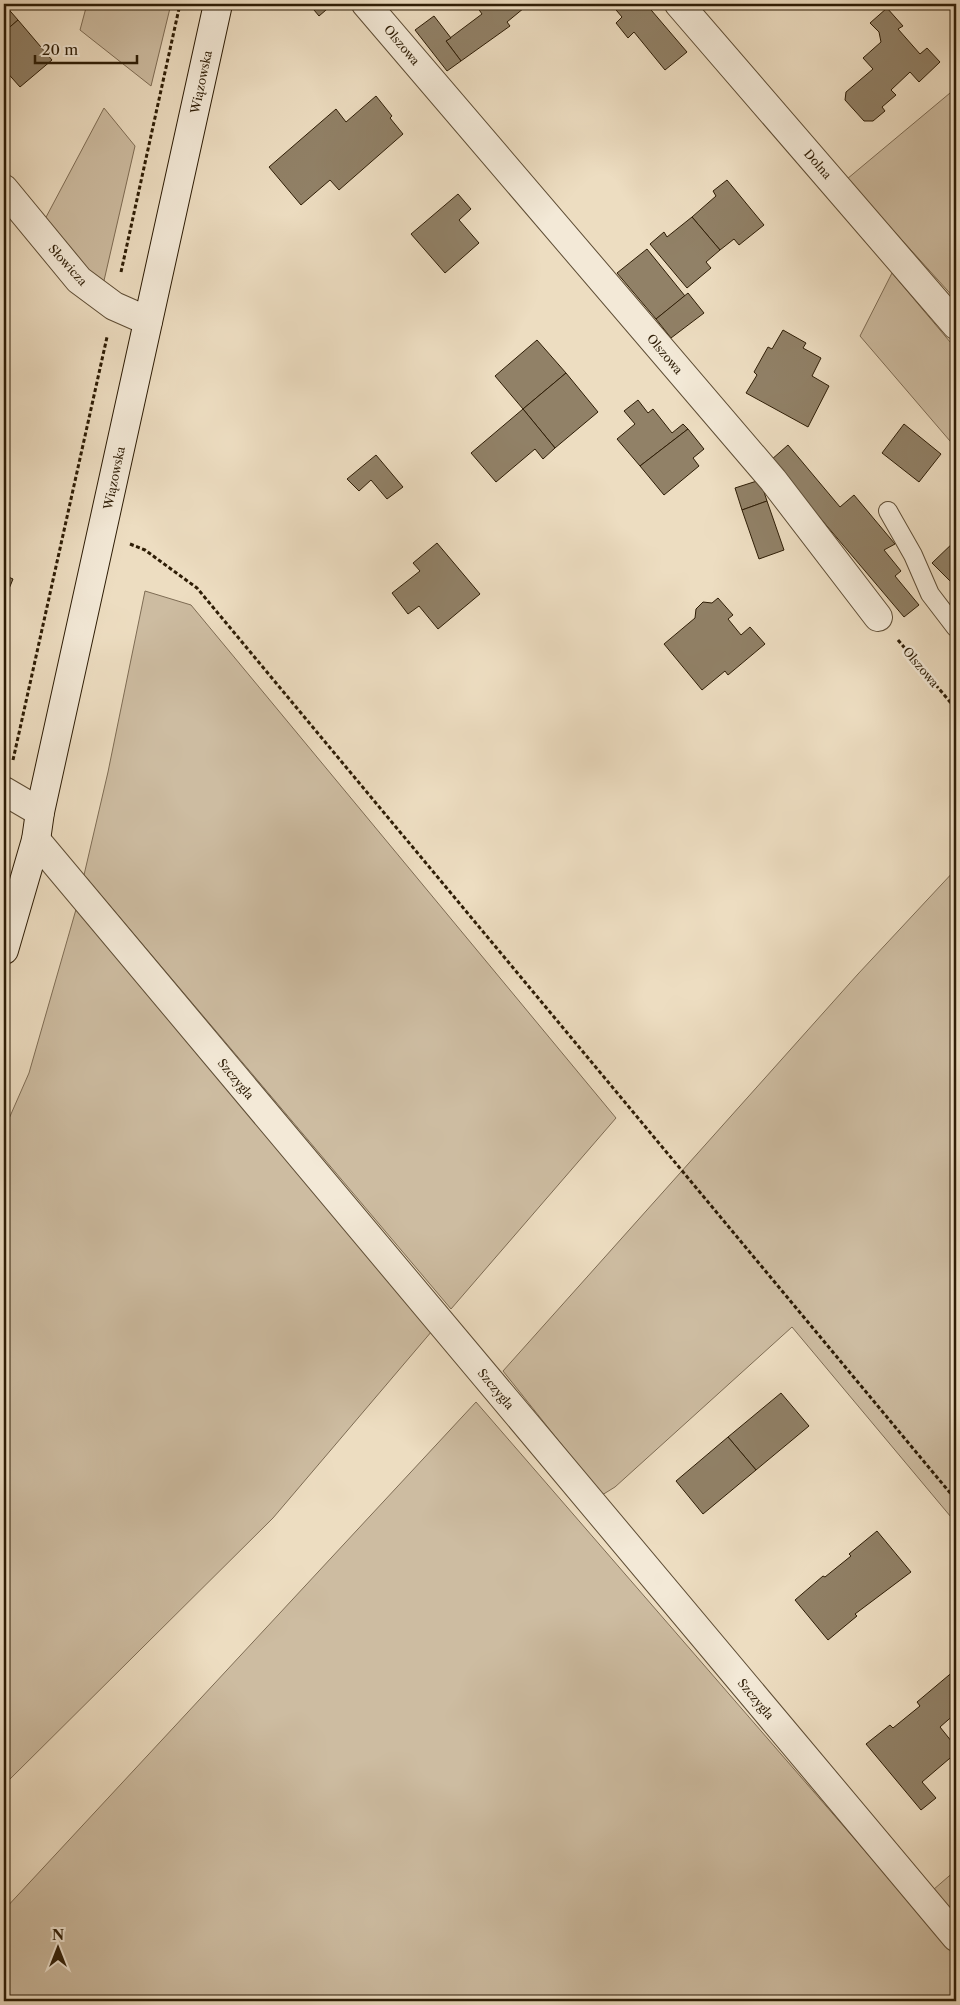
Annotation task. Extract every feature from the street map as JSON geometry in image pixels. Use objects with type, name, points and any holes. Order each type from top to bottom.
[{"type":"street","name":"Wiązowska","points":[[4,950],[36,840],[40,812],[218,4]]},
{"type":"street","name":"Olszowa","points":[[366,4],[773,480],[878,617]]},
{"type":"street","name":"Dolna","points":[[679,4],[956,325]]},
{"type":"street","name":"Słowicza","points":[[4,190],[79,280],[114,306],[148,321]]},
{"type":"street","points":[[5,792],[40,812]]},
{"type":"street","name":"Szczygla","points":[[36,840],[956,1937]]},
{"type":"lane","points":[[888,511],[913,555],[930,594],[956,628]]},
{"type":"path","points":[[121,274],[180,4]]},
{"type":"path","points":[[5,792],[78,458],[107,336]]},
{"type":"path","points":[[102,534],[145,550],[197,588],[956,1500]]},
{"type":"path","name":"Olszowa","points":[[878,617],[956,709]]},
{"type":"shaded area","points":[[87,4],[171,4],[151,86],[80,30]]},
{"type":"shaded area","points":[[956,88],[956,300],[847,179]]},
{"type":"shaded area","points":[[104,108],[135,146],[103,285],[84,270],[44,221]]},
{"type":"shaded area","points":[[892,273],[956,349],[956,448],[860,336]]},
{"type":"shaded area","points":[[145,591],[191,605],[616,1118],[451,1309],[84,875],[108,772]]},
{"type":"shaded area","points":[[956,869],[956,1523],[792,1327],[615,1487],[602,1495],[503,1371],[858,974]]},
{"type":"shaded area","points":[[77,906],[432,1331],[273,1518],[4,1785],[4,1130],[29,1073]]},
{"type":"shaded area","points":[[476,1402],[956,1956],[956,2001],[4,2001],[4,1910]]},
{"type":"shaded area","points":[[956,1870],[956,1917],[933,1890]]},
{"type":"building","points":[[4,4],[18,20],[4,32]]},
{"type":"building","points":[[309,4],[333,4],[319,16]]},
{"type":"building","points":[[475,4],[521,4],[524,8],[507,22],[510,26],[461,61],[446,41],[482,14]]},
{"type":"building","points":[[611,4],[646,4],[687,52],[665,70],[634,32],[628,38],[616,23],[622,17]]},
{"type":"building","points":[[887,8],[903,26],[898,29],[920,54],[927,48],[940,62],[919,82],[910,72],[891,90],[896,95],[882,107],[885,111],[873,121],[864,121],[845,100],[846,92],[873,69],[863,58],[881,42],[879,32],[870,23]]},
{"type":"building","points":[[434,16],[451,38],[446,41],[461,61],[447,71],[415,30]]},
{"type":"building","points":[[18,20],[52,60],[20,87],[4,69],[4,32]]},
{"type":"building","points":[[376,96],[403,134],[339,190],[330,180],[301,205],[269,167],[336,109],[346,122]]},
{"type":"building","points":[[727,180],[764,225],[739,245],[734,239],[720,250],[692,217],[716,196],[713,191]]},
{"type":"building","points":[[458,194],[471,209],[459,220],[479,243],[445,273],[411,234]]},
{"type":"building","points":[[692,217],[720,250],[706,262],[711,268],[687,288],[650,244],[664,232],[667,237]]},
{"type":"building","points":[[647,249],[685,296],[656,319],[617,273]]},
{"type":"building","points":[[688,293],[704,313],[671,338],[656,319]]},
{"type":"building","points":[[783,330],[806,343],[803,348],[821,358],[812,376],[829,386],[808,427],[746,393],[757,375],[754,372],[768,347],[772,349]]},
{"type":"building","points":[[537,340],[566,373],[523,409],[495,376]]},
{"type":"building","points":[[566,373],[598,412],[555,448],[523,409]]},
{"type":"building","points":[[638,400],[648,413],[653,409],[672,433],[683,424],[688,429],[640,466],[617,439],[635,424],[624,411]]},
{"type":"building","points":[[523,409],[555,448],[543,459],[535,449],[496,482],[471,453]]},
{"type":"building","points":[[904,424],[941,454],[919,482],[882,453]]},
{"type":"building","points":[[688,429],[704,449],[693,458],[699,466],[664,495],[640,466]]},
{"type":"building","points":[[788,445],[840,507],[854,495],[895,544],[884,550],[901,571],[895,576],[919,605],[904,617],[771,460]]},
{"type":"building","points":[[376,455],[403,487],[387,499],[371,480],[359,491],[347,479]]},
{"type":"building","points":[[760,480],[767,501],[742,510],[735,488]]},
{"type":"building","points":[[767,501],[784,550],[759,559],[742,510]]},
{"type":"building","points":[[956,540],[956,587],[932,563]]},
{"type":"building","points":[[437,543],[480,594],[438,629],[419,606],[408,614],[392,593],[420,571],[413,563]]},
{"type":"building","points":[[4,575],[13,579],[4,601]]},
{"type":"building","points":[[718,598],[733,615],[728,619],[741,635],[750,627],[765,644],[728,675],[725,671],[702,690],[664,644],[695,618],[696,609],[703,602],[712,603]]},
{"type":"building","points":[[781,1393],[809,1426],[756,1470],[728,1437]]},
{"type":"building","points":[[728,1437],[756,1470],[703,1514],[676,1481]]},
{"type":"building","points":[[877,1531],[911,1572],[855,1614],[857,1616],[828,1640],[795,1600],[823,1576],[825,1577],[851,1556],[849,1554]]},
{"type":"building","points":[[955,1670],[956,1713],[940,1727],[956,1747],[956,1753],[922,1782],[936,1798],[921,1810],[866,1744],[890,1725],[893,1728],[920,1706],[917,1702]]}]
